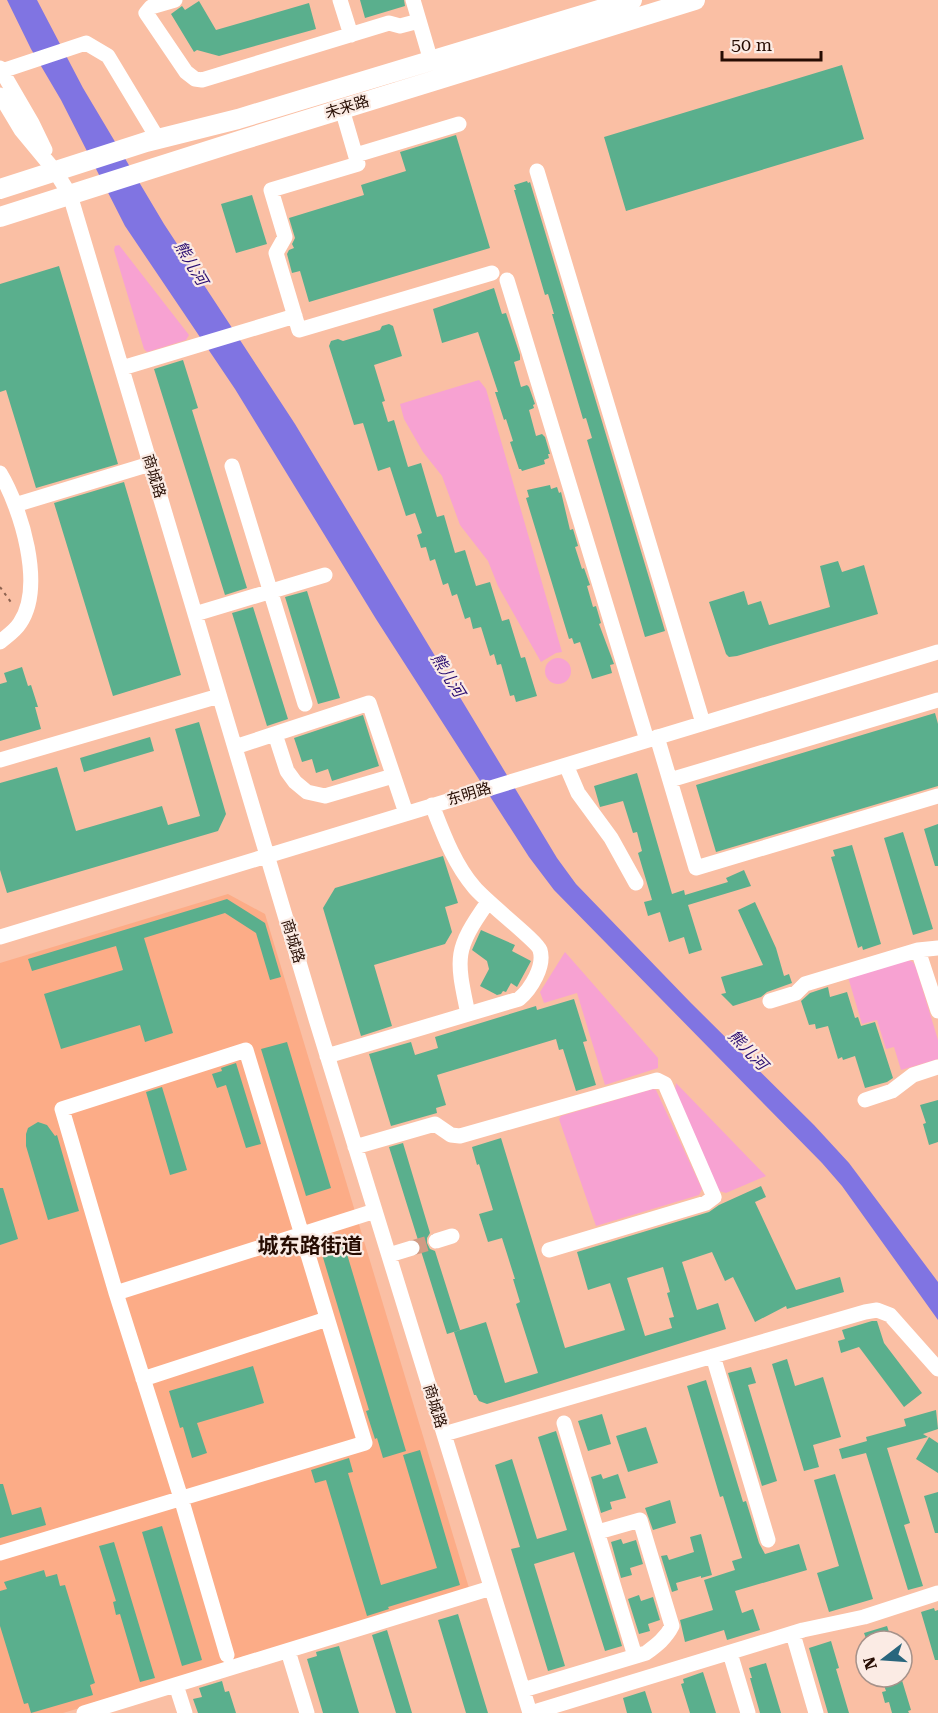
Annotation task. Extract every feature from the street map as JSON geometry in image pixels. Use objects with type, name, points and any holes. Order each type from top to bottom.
[{"type":"main road","name":"未来路","points":[[0,189],[152,141],[238,118],[632,0]]},
{"type":"main road","name":"未来路","points":[[0,217],[695,0]]},
{"type":"street","points":[[175,0],[151,7],[146,13],[186,72],[195,79],[202,80],[389,24],[400,26],[419,21]]},
{"type":"street","points":[[340,0],[351,35]]},
{"type":"street","points":[[413,0],[431,61]]},
{"type":"street","points":[[55,171],[32,123],[1,70],[86,43],[108,56],[152,141]]},
{"type":"street","points":[[0,95],[21,130],[55,171]]},
{"type":"street","points":[[342,109],[358,164],[271,190],[285,237],[276,253],[299,330],[492,273]]},
{"type":"street","points":[[356,155],[459,124]]},
{"type":"street","name":"商城路","points":[[55,171],[70,195],[327,1056],[531,1713]]},
{"type":"street","points":[[537,171],[703,723]]},
{"type":"street","points":[[507,280],[652,739],[670,780],[696,868],[938,796]]},
{"type":"street","points":[[122,368],[295,316]]},
{"type":"street","points":[[15,505],[150,464]]},
{"type":"street","points":[[232,466],[305,704]]},
{"type":"street","points":[[0,473],[15,505],[31,576],[30,594],[21,622],[0,642]]},
{"type":"street","points":[[195,614],[325,574]]},
{"type":"street","name":"东明路","points":[[0,937],[938,652]]},
{"type":"street","points":[[0,760],[219,696]]},
{"type":"street","points":[[670,780],[938,700]]},
{"type":"street","points":[[235,747],[369,703],[406,813]]},
{"type":"street","points":[[275,734],[287,771],[307,792],[325,796],[393,776]]},
{"type":"street","points":[[566,765],[578,793],[611,838],[636,883]]},
{"type":"street","points":[[327,1056],[519,999],[527,992],[541,965],[542,957],[539,947],[472,886],[447,843],[432,805]]},
{"type":"street","points":[[468,1014],[459,973],[460,951],[467,932],[488,902]]},
{"type":"street","points":[[770,1001],[796,993],[805,984],[918,950],[938,948]]},
{"type":"street","points":[[918,950],[938,1011]]},
{"type":"street","points":[[0,1553],[181,1498],[365,1443],[246,1050],[62,1109],[116,1293],[181,1498],[228,1655]]},
{"type":"street","points":[[865,1100],[892,1091],[913,1075],[938,1067]]},
{"type":"street","points":[[355,1148],[435,1125],[451,1135],[460,1136],[657,1080],[664,1084],[714,1197],[706,1203],[549,1250]]},
{"type":"street","points":[[116,1293],[375,1212]]},
{"type":"street","points":[[436,1241],[452,1236]]},
{"type":"street","points":[[389,1255],[412,1248]]},
{"type":"street","points":[[444,1434],[878,1310],[890,1315],[938,1369]]},
{"type":"street","points":[[143,1378],[327,1319]]},
{"type":"street","points":[[713,1356],[768,1540]]},
{"type":"street","points":[[564,1423],[635,1656]]},
{"type":"street","points":[[523,1690],[646,1653],[668,1634],[672,1626],[640,1520],[598,1532]]},
{"type":"street","points":[[84,1713],[491,1588]]},
{"type":"street","points":[[531,1713],[792,1634],[864,1617],[938,1593]]},
{"type":"street","points":[[792,1634],[816,1713]]},
{"type":"street","points":[[288,1651],[307,1713]]},
{"type":"street","points":[[730,1653],[748,1713]]},
{"type":"street","points":[[176,1685],[185,1713]]},
{"type":"path","points":[[0,587],[13,605]]},
{"type":"shaded area","points":[[7,0],[37,0],[83,88],[164,224],[295,424],[557,858],[576,884],[849,1163],[938,1282],[938,1320],[842,1186],[822,1163],[554,890],[529,857],[376,619],[235,389],[125,226]]},
{"type":"shaded area","points":[[119,245],[189,335],[186,340],[147,352],[144,349],[114,250],[115,246]]},
{"type":"shaded area","points":[[479,380],[486,389],[562,652],[541,662],[498,586],[488,561],[460,525],[442,476],[423,452],[404,419],[400,404]]},
{"type":"shaded area","points":[[558,658],[567,662],[571,671],[567,680],[558,684],[549,680],[545,671],[549,662]]},
{"type":"shaded area","points":[[228,894],[265,914],[469,1588],[364,1623],[63,1713],[0,1713],[0,963]]},
{"type":"shaded area","points":[[565,952],[658,1058],[658,1068],[605,1085],[577,993],[544,1003],[540,992]]},
{"type":"shaded area","points":[[908,960],[913,962],[916,968],[938,1040],[938,1059],[901,1070],[894,1047],[886,1049],[877,1020],[862,1024],[848,977]]},
{"type":"shaded area","points":[[676,1083],[766,1176],[726,1193],[719,1191],[675,1091]]},
{"type":"shaded area","points":[[656,1090],[702,1189],[699,1195],[596,1226],[559,1119],[561,1116]]},
{"type":"building","points":[[360,0],[404,0],[405,6],[365,18]]},
{"type":"building","points":[[199,1],[216,30],[309,3],[316,29],[219,56],[197,50],[194,52],[171,14],[182,6],[185,10]]},
{"type":"building","points":[[842,65],[864,139],[626,211],[604,137]]},
{"type":"building","points":[[456,135],[490,248],[309,302],[300,271],[292,273],[287,254],[294,248],[292,244],[295,238],[289,218],[364,195],[361,185],[406,171],[400,152]]},
{"type":"building","points":[[530,182],[665,631],[645,637],[587,440],[592,438],[586,418],[583,419],[548,294],[545,295],[514,190],[516,190],[514,185]]},
{"type":"building","points":[[252,195],[267,244],[236,253],[221,204]]},
{"type":"building","points":[[59,266],[118,464],[36,488],[6,390],[0,392],[0,284]]},
{"type":"building","points":[[494,288],[502,314],[506,313],[520,355],[520,360],[514,362],[521,387],[527,385],[529,387],[535,404],[534,408],[529,410],[536,436],[542,434],[545,437],[550,454],[548,454],[549,458],[544,460],[545,464],[522,471],[519,469],[510,442],[513,441],[495,392],[498,392],[478,332],[442,343],[433,309]]},
{"type":"building","points":[[389,324],[393,326],[402,356],[374,365],[385,401],[382,402],[388,422],[394,420],[408,467],[421,463],[437,517],[444,515],[455,553],[465,550],[476,586],[490,582],[502,621],[509,619],[521,658],[525,657],[537,696],[516,702],[514,695],[510,696],[501,664],[497,665],[494,654],[490,656],[481,627],[473,629],[470,617],[465,619],[457,594],[452,596],[448,583],[443,585],[435,559],[430,561],[426,547],[421,548],[417,535],[422,533],[415,513],[406,516],[390,467],[378,471],[363,423],[354,425],[329,346],[331,341],[338,339],[343,341],[380,330],[382,326]]},
{"type":"building","points":[[183,360],[198,408],[192,410],[247,588],[225,595],[154,369]]},
{"type":"building","points":[[124,482],[181,675],[113,696],[54,503]]},
{"type":"building","points":[[550,485],[551,489],[557,487],[559,493],[561,492],[570,530],[573,529],[578,546],[575,547],[590,585],[587,586],[593,607],[596,606],[601,623],[599,624],[614,664],[610,665],[612,673],[592,679],[580,642],[574,644],[572,638],[569,639],[526,498],[529,497],[527,490]]},
{"type":"building","points":[[838,561],[842,572],[864,565],[878,614],[737,656],[729,657],[726,654],[709,602],[744,591],[748,605],[761,601],[769,625],[830,607],[820,566]]},
{"type":"building","points":[[307,591],[340,698],[318,704],[285,597]]},
{"type":"building","points":[[253,607],[288,719],[267,726],[232,613]]},
{"type":"building","points":[[22,667],[38,707],[35,707],[41,729],[0,741],[0,684],[7,682],[4,673]]},
{"type":"building","points":[[935,713],[938,724],[938,786],[716,852],[696,785]]},
{"type":"building","points":[[363,715],[379,766],[332,781],[328,769],[316,773],[312,759],[302,762],[294,738]]},
{"type":"building","points":[[199,722],[226,814],[218,831],[7,893],[0,870],[0,783],[57,767],[76,831],[162,806],[168,825],[200,816],[175,729]]},
{"type":"building","points":[[150,737],[154,751],[84,772],[80,758]]},
{"type":"building","points":[[637,773],[672,894],[684,890],[685,895],[728,882],[726,878],[744,870],[751,886],[688,905],[702,950],[689,954],[684,937],[669,942],[660,912],[648,916],[644,902],[652,900],[638,853],[642,851],[637,832],[633,833],[623,801],[600,807],[594,786]]},
{"type":"building","points":[[938,824],[938,866],[935,866],[924,829]]},
{"type":"building","points":[[903,832],[933,929],[913,935],[884,838]]},
{"type":"building","points":[[852,845],[881,944],[863,950],[862,946],[858,948],[831,857],[835,856],[833,850]]},
{"type":"building","points":[[443,856],[458,903],[445,907],[452,932],[445,944],[374,965],[392,1026],[361,1036],[323,908],[335,888]]},
{"type":"building","points":[[227,899],[265,923],[281,977],[270,980],[256,933],[225,913],[144,938],[173,1033],[145,1042],[140,1025],[61,1049],[44,994],[123,970],[116,946],[32,971],[28,959]]},
{"type":"building","points":[[755,902],[776,948],[784,976],[789,974],[792,983],[733,1006],[721,994],[726,993],[721,977],[763,965],[738,910]]},
{"type":"building","points":[[481,930],[515,945],[512,951],[531,961],[517,987],[511,983],[506,992],[503,991],[497,995],[480,986],[489,969],[487,961],[472,950]]},
{"type":"building","points":[[828,987],[830,997],[847,992],[855,1018],[858,1017],[861,1026],[875,1022],[893,1078],[887,1082],[865,1088],[855,1056],[843,1060],[842,1057],[838,1059],[828,1026],[816,1029],[815,1024],[809,1025],[801,1001],[810,993]]},
{"type":"building","points":[[574,999],[587,1041],[583,1042],[596,1085],[576,1091],[563,1049],[559,1050],[556,1039],[437,1075],[446,1105],[436,1108],[437,1113],[391,1126],[369,1054],[411,1042],[415,1055],[438,1048],[435,1037],[536,1006],[537,1010]]},
{"type":"building","points":[[287,1042],[331,1188],[306,1196],[261,1049]]},
{"type":"building","points":[[236,1063],[261,1144],[246,1148],[226,1085],[217,1088],[212,1074]]},
{"type":"building","points":[[162,1087],[187,1170],[170,1175],[146,1092]]},
{"type":"building","points":[[938,1100],[938,1142],[929,1145],[923,1124],[926,1123],[920,1105]]},
{"type":"building","points":[[38,1122],[47,1125],[55,1136],[57,1135],[79,1211],[48,1220],[26,1146],[28,1128]]},
{"type":"building","points":[[501,1138],[565,1348],[625,1330],[610,1283],[588,1290],[577,1252],[709,1212],[761,1186],[766,1197],[755,1202],[796,1290],[840,1277],[844,1292],[787,1309],[786,1306],[755,1322],[733,1277],[725,1281],[712,1252],[682,1262],[697,1310],[718,1303],[726,1329],[487,1404],[479,1401],[474,1395],[454,1332],[486,1322],[505,1383],[538,1373],[516,1304],[520,1302],[502,1238],[488,1242],[479,1214],[493,1210],[472,1147]],"holes":[[[663,1267],[670,1292],[667,1293],[674,1317],[669,1318],[672,1328],[645,1336],[627,1278]]]},
{"type":"building","points":[[403,1143],[430,1233],[427,1243],[430,1249],[435,1251],[460,1330],[447,1334],[389,1147]]},
{"type":"building","points":[[0,1188],[3,1188],[18,1239],[0,1245]]},
{"type":"building","points":[[341,1234],[406,1451],[383,1458],[366,1411],[369,1410],[318,1241]]},
{"type":"building","points":[[877,1321],[884,1343],[922,1393],[904,1407],[859,1347],[841,1353],[838,1341],[845,1339],[842,1330]]},
{"type":"building","points":[[787,1359],[795,1386],[823,1377],[841,1437],[813,1445],[819,1467],[804,1471],[772,1364]]},
{"type":"building","points":[[253,1366],[264,1403],[197,1423],[207,1453],[192,1458],[169,1391]]},
{"type":"building","points":[[751,1367],[756,1383],[748,1385],[777,1481],[762,1486],[728,1373]]},
{"type":"building","points":[[706,1380],[743,1502],[746,1501],[759,1543],[765,1554],[799,1544],[807,1570],[735,1591],[742,1613],[753,1609],[760,1630],[727,1640],[724,1630],[685,1642],[680,1620],[713,1610],[704,1580],[735,1570],[732,1561],[742,1558],[723,1496],[720,1497],[687,1386]]},
{"type":"building","points":[[936,1410],[938,1429],[923,1434],[928,1437],[887,1448],[910,1523],[904,1525],[923,1586],[908,1590],[866,1453],[842,1459],[839,1449],[867,1441],[866,1437],[906,1426],[904,1419]]},
{"type":"building","points":[[602,1414],[611,1444],[588,1451],[578,1421]]},
{"type":"building","points":[[646,1427],[658,1463],[628,1472],[616,1436]]},
{"type":"building","points":[[556,1431],[622,1646],[605,1651],[574,1552],[534,1564],[565,1666],[548,1671],[511,1549],[520,1547],[495,1465],[512,1459],[537,1539],[567,1530],[538,1437]]},
{"type":"building","points":[[929,1437],[938,1443],[938,1473],[916,1459]]},
{"type":"building","points":[[420,1450],[460,1585],[388,1607],[389,1609],[367,1616],[326,1480],[315,1483],[311,1470],[349,1458],[353,1472],[348,1473],[381,1585],[437,1568],[403,1455]]},
{"type":"building","points":[[601,1474],[603,1479],[618,1474],[626,1498],[610,1502],[612,1509],[601,1513],[591,1477]]},
{"type":"building","points":[[835,1474],[873,1599],[829,1612],[817,1573],[839,1566],[814,1480]]},
{"type":"building","points":[[0,1484],[3,1484],[12,1515],[41,1507],[46,1525],[0,1538]]},
{"type":"building","points":[[938,1492],[938,1533],[935,1533],[924,1496]]},
{"type":"building","points":[[670,1500],[676,1523],[653,1530],[645,1508]]},
{"type":"building","points":[[162,1526],[202,1660],[182,1666],[142,1532]]},
{"type":"building","points":[[701,1534],[712,1575],[676,1583],[678,1590],[672,1592],[661,1556],[667,1555],[669,1560],[694,1552],[690,1537]]},
{"type":"building","points":[[621,1539],[623,1544],[636,1540],[643,1564],[630,1568],[632,1575],[621,1578],[611,1542]]},
{"type":"building","points":[[114,1542],[155,1678],[140,1682],[120,1614],[116,1615],[113,1602],[116,1601],[99,1546]]},
{"type":"building","points":[[44,1570],[46,1577],[57,1574],[60,1586],[65,1585],[95,1683],[90,1685],[93,1695],[31,1713],[28,1703],[24,1704],[0,1626],[0,1591],[7,1589],[4,1582]]},
{"type":"building","points":[[639,1595],[641,1601],[653,1597],[660,1620],[648,1624],[650,1631],[639,1634],[628,1599]]},
{"type":"building","points":[[934,1608],[935,1611],[938,1610],[938,1660],[935,1660],[921,1612]]},
{"type":"building","points":[[458,1614],[488,1713],[466,1713],[438,1620]]},
{"type":"building","points":[[387,1630],[412,1713],[396,1713],[372,1635]]},
{"type":"building","points":[[831,1641],[839,1668],[836,1669],[849,1713],[828,1713],[809,1648]]},
{"type":"building","points":[[339,1646],[359,1713],[323,1713],[307,1659],[317,1656],[316,1652]]},
{"type":"building","points":[[766,1663],[781,1713],[760,1713],[749,1668]]},
{"type":"building","points":[[703,1672],[716,1713],[690,1713],[681,1684],[684,1683],[683,1679]]},
{"type":"building","points":[[222,1681],[225,1692],[229,1691],[236,1713],[198,1713],[193,1699],[202,1697],[199,1688]]},
{"type":"building","points":[[885,1689],[905,1689],[911,1710],[908,1711],[909,1713],[892,1713],[889,1702],[885,1703],[882,1692],[886,1691]]},
{"type":"building","points":[[645,1691],[652,1713],[627,1713],[623,1698]]},
{"type":"tunnel","points":[[412,1248],[436,1241]]},
{"type":"district","name":"城东路街道","points":[[310,1246]]},
{"type":"water label","name":"熊儿河","points":[[191,263]]},
{"type":"water label","name":"熊儿河","points":[[448,675]]},
{"type":"water label","name":"熊儿河","points":[[748,1050]]}]
